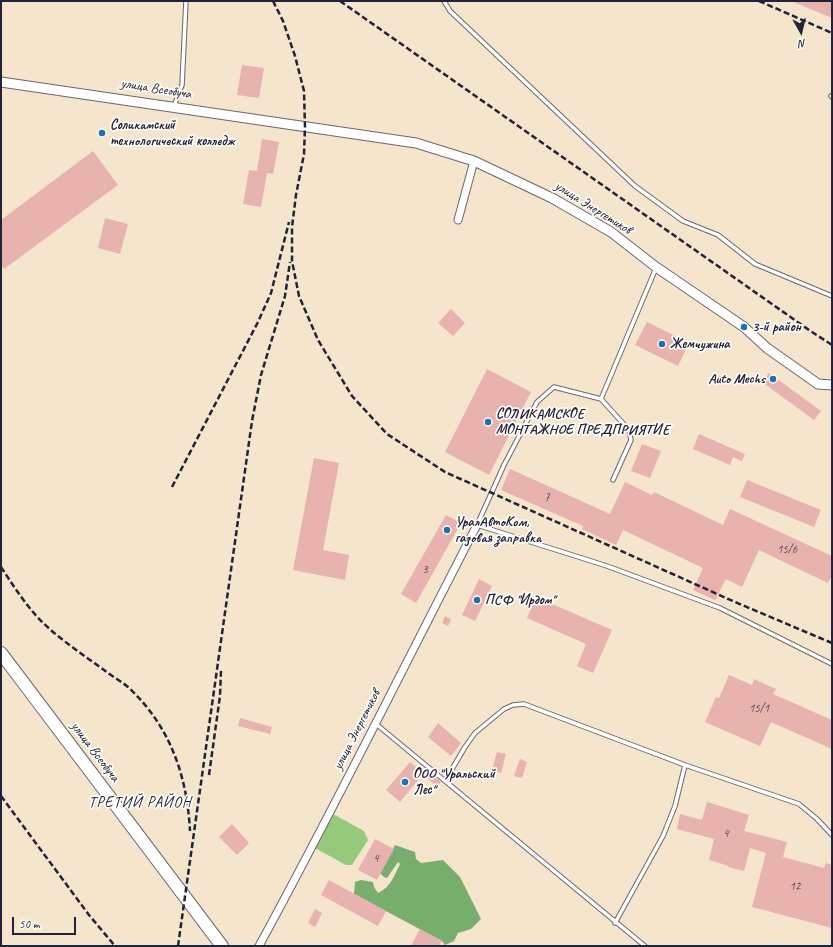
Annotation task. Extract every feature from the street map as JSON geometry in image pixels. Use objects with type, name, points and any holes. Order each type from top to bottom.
[{"type":"main road","name":"улица Всеобуча","points":[[1,653],[222,946]]},
{"type":"street","name":"улица Всеобуча","points":[[1,82],[305,127]]},
{"type":"street","name":"улица Энергетиков","points":[[305,127],[416,143],[474,161],[552,198],[611,232],[656,267],[744,327],[767,348],[818,384],[832,385]]},
{"type":"street","points":[[458,220],[474,161]]},
{"type":"street","name":"улица Энергетиков","points":[[259,946],[376,724],[477,525]]},
{"type":"lane","points":[[174,107],[182,85],[186,1]]},
{"type":"lane","points":[[444,1],[450,11],[635,186],[683,221],[718,235],[755,264],[832,296]]},
{"type":"lane","points":[[600,399],[656,267]]},
{"type":"lane","points":[[613,480],[631,440],[629,430],[600,399],[554,387],[537,402],[504,465],[477,525],[607,566],[720,608],[832,664]]},
{"type":"lane","points":[[445,781],[475,733],[504,709],[513,705],[524,704],[685,765],[799,804],[832,835]]},
{"type":"lane","points":[[376,724],[644,946]]},
{"type":"lane","points":[[615,923],[663,836],[675,806],[685,765]]},
{"type":"green space","points":[[333,814],[364,831],[368,840],[352,865],[346,865],[315,848]]},
{"type":"green space","points":[[395,845],[415,852],[416,859],[421,863],[443,860],[460,877],[481,919],[471,929],[458,933],[454,941],[445,945],[442,941],[354,894],[355,882],[361,880],[373,882],[378,893],[386,888],[394,877],[400,864],[398,862],[387,878],[380,873]]},
{"type":"building","points":[[791,1],[832,1],[832,18]]},
{"type":"building","points":[[242,65],[264,68],[259,98],[237,95]]},
{"type":"building","points":[[262,139],[279,142],[273,174],[267,173],[261,207],[243,204],[249,170],[257,171]]},
{"type":"building","points":[[93,151],[118,185],[4,269],[1,265],[1,220]]},
{"type":"building","points":[[105,218],[128,224],[120,254],[98,248]]},
{"type":"building","points":[[451,309],[465,323],[453,336],[438,323]]},
{"type":"building","name":"Жемчужина","points":[[647,322],[689,343],[678,366],[635,345]]},
{"type":"building","name":"СОЛИКАМСКОЕ МОНТАЖНОЕ ПРЕДПРИЯТИЕ","points":[[487,369],[531,392],[489,475],[445,452]]},
{"type":"building","points":[[769,373],[821,411],[814,420],[762,382]]},
{"type":"building","points":[[699,434],[745,454],[742,461],[733,457],[730,465],[693,449]]},
{"type":"building","points":[[642,444],[661,451],[650,478],[631,471]]},
{"type":"building","points":[[314,458],[339,463],[323,550],[349,555],[345,580],[293,570]]},
{"type":"building","points":[[510,469],[610,514],[625,482],[652,495],[654,492],[723,525],[730,509],[832,556],[832,575],[828,583],[759,550],[742,587],[726,579],[715,600],[693,590],[703,568],[623,530],[616,545],[582,529],[583,526],[501,490]]},
{"type":"building","points":[[747,480],[821,510],[814,527],[740,497]]},
{"type":"building","points":[[446,515],[461,523],[416,603],[401,594]]},
{"type":"building","name":"ПСФ \"Ирдом\"","points":[[479,579],[492,586],[475,621],[462,615]]},
{"type":"building","points":[[536,597],[612,630],[593,673],[577,666],[586,644],[527,618]]},
{"type":"building","points":[[445,616],[451,619],[448,626],[442,623]]},
{"type":"building","points":[[729,675],[752,685],[754,679],[776,689],[773,694],[832,720],[832,749],[771,722],[760,746],[705,722],[716,697],[719,698]]},
{"type":"building","points":[[240,718],[272,727],[270,734],[238,726]]},
{"type":"building","points":[[438,723],[461,743],[451,756],[428,737]]},
{"type":"building","points":[[497,752],[506,754],[501,773],[492,770]]},
{"type":"building","points":[[520,759],[527,762],[522,778],[514,776]]},
{"type":"building","name":"ООО \"Уральский Лес\"","points":[[410,762],[424,773],[400,802],[386,790]]},
{"type":"building","points":[[430,773],[441,782],[437,787],[426,777]]},
{"type":"building","points":[[707,802],[749,815],[744,831],[787,842],[783,857],[824,868],[826,863],[832,865],[832,928],[752,907],[766,853],[750,848],[744,871],[728,867],[729,866],[709,860],[714,839],[677,829],[680,814],[702,820]]},
{"type":"building","points":[[232,824],[249,843],[237,855],[219,837]]},
{"type":"building","points":[[375,839],[394,849],[377,880],[358,870]]},
{"type":"building","points":[[329,880],[386,911],[378,926],[321,895]]},
{"type":"building","points":[[315,909],[322,913],[315,927],[308,923]]},
{"type":"building","points":[[420,929],[442,941],[439,946],[411,946]]},
{"type":"railway","points":[[273,1],[283,21],[295,56],[304,91],[304,154],[296,195],[292,227],[292,261],[299,296],[318,340],[352,396],[387,434],[445,472],[735,602],[832,643]]},
{"type":"railway","points":[[340,1],[832,345]]},
{"type":"railway","points":[[759,1],[832,33]]},
{"type":"railway","points":[[172,487],[258,322],[271,293],[289,222]]},
{"type":"railway","points":[[178,946],[252,421],[261,375],[285,296],[290,262]]},
{"type":"railway","points":[[1,567],[24,601],[49,629],[128,687],[143,702],[155,718],[174,753],[180,771],[185,790],[190,831]]},
{"type":"railway","points":[[209,775],[220,696],[221,671]]},
{"type":"railway","points":[[1,796],[89,915],[115,946]]},
{"type":"place","name":"Соликамский технологический колледж","points":[[102,133]]},
{"type":"place","name":"3-й район","points":[[744,327]]},
{"type":"place","name":"Жемчужина","points":[[662,344]]},
{"type":"place","name":"Auto Mechs","points":[[773,379]]},
{"type":"place","name":"СОЛИКАМСКОЕ МОНТАЖНОЕ ПРЕДПРИЯТИЕ","points":[[488,422]]},
{"type":"place","name":"УралАвтоКом, газовая заправка","points":[[447,530]]},
{"type":"place","name":"ПСФ \"Ирдом\"","points":[[477,600]]},
{"type":"place","name":"ООО \"Уральский Лес\"","points":[[405,782]]},
{"type":"district","name":"ТРЕТИЙ РАЙОН","points":[[140,803]]}]
